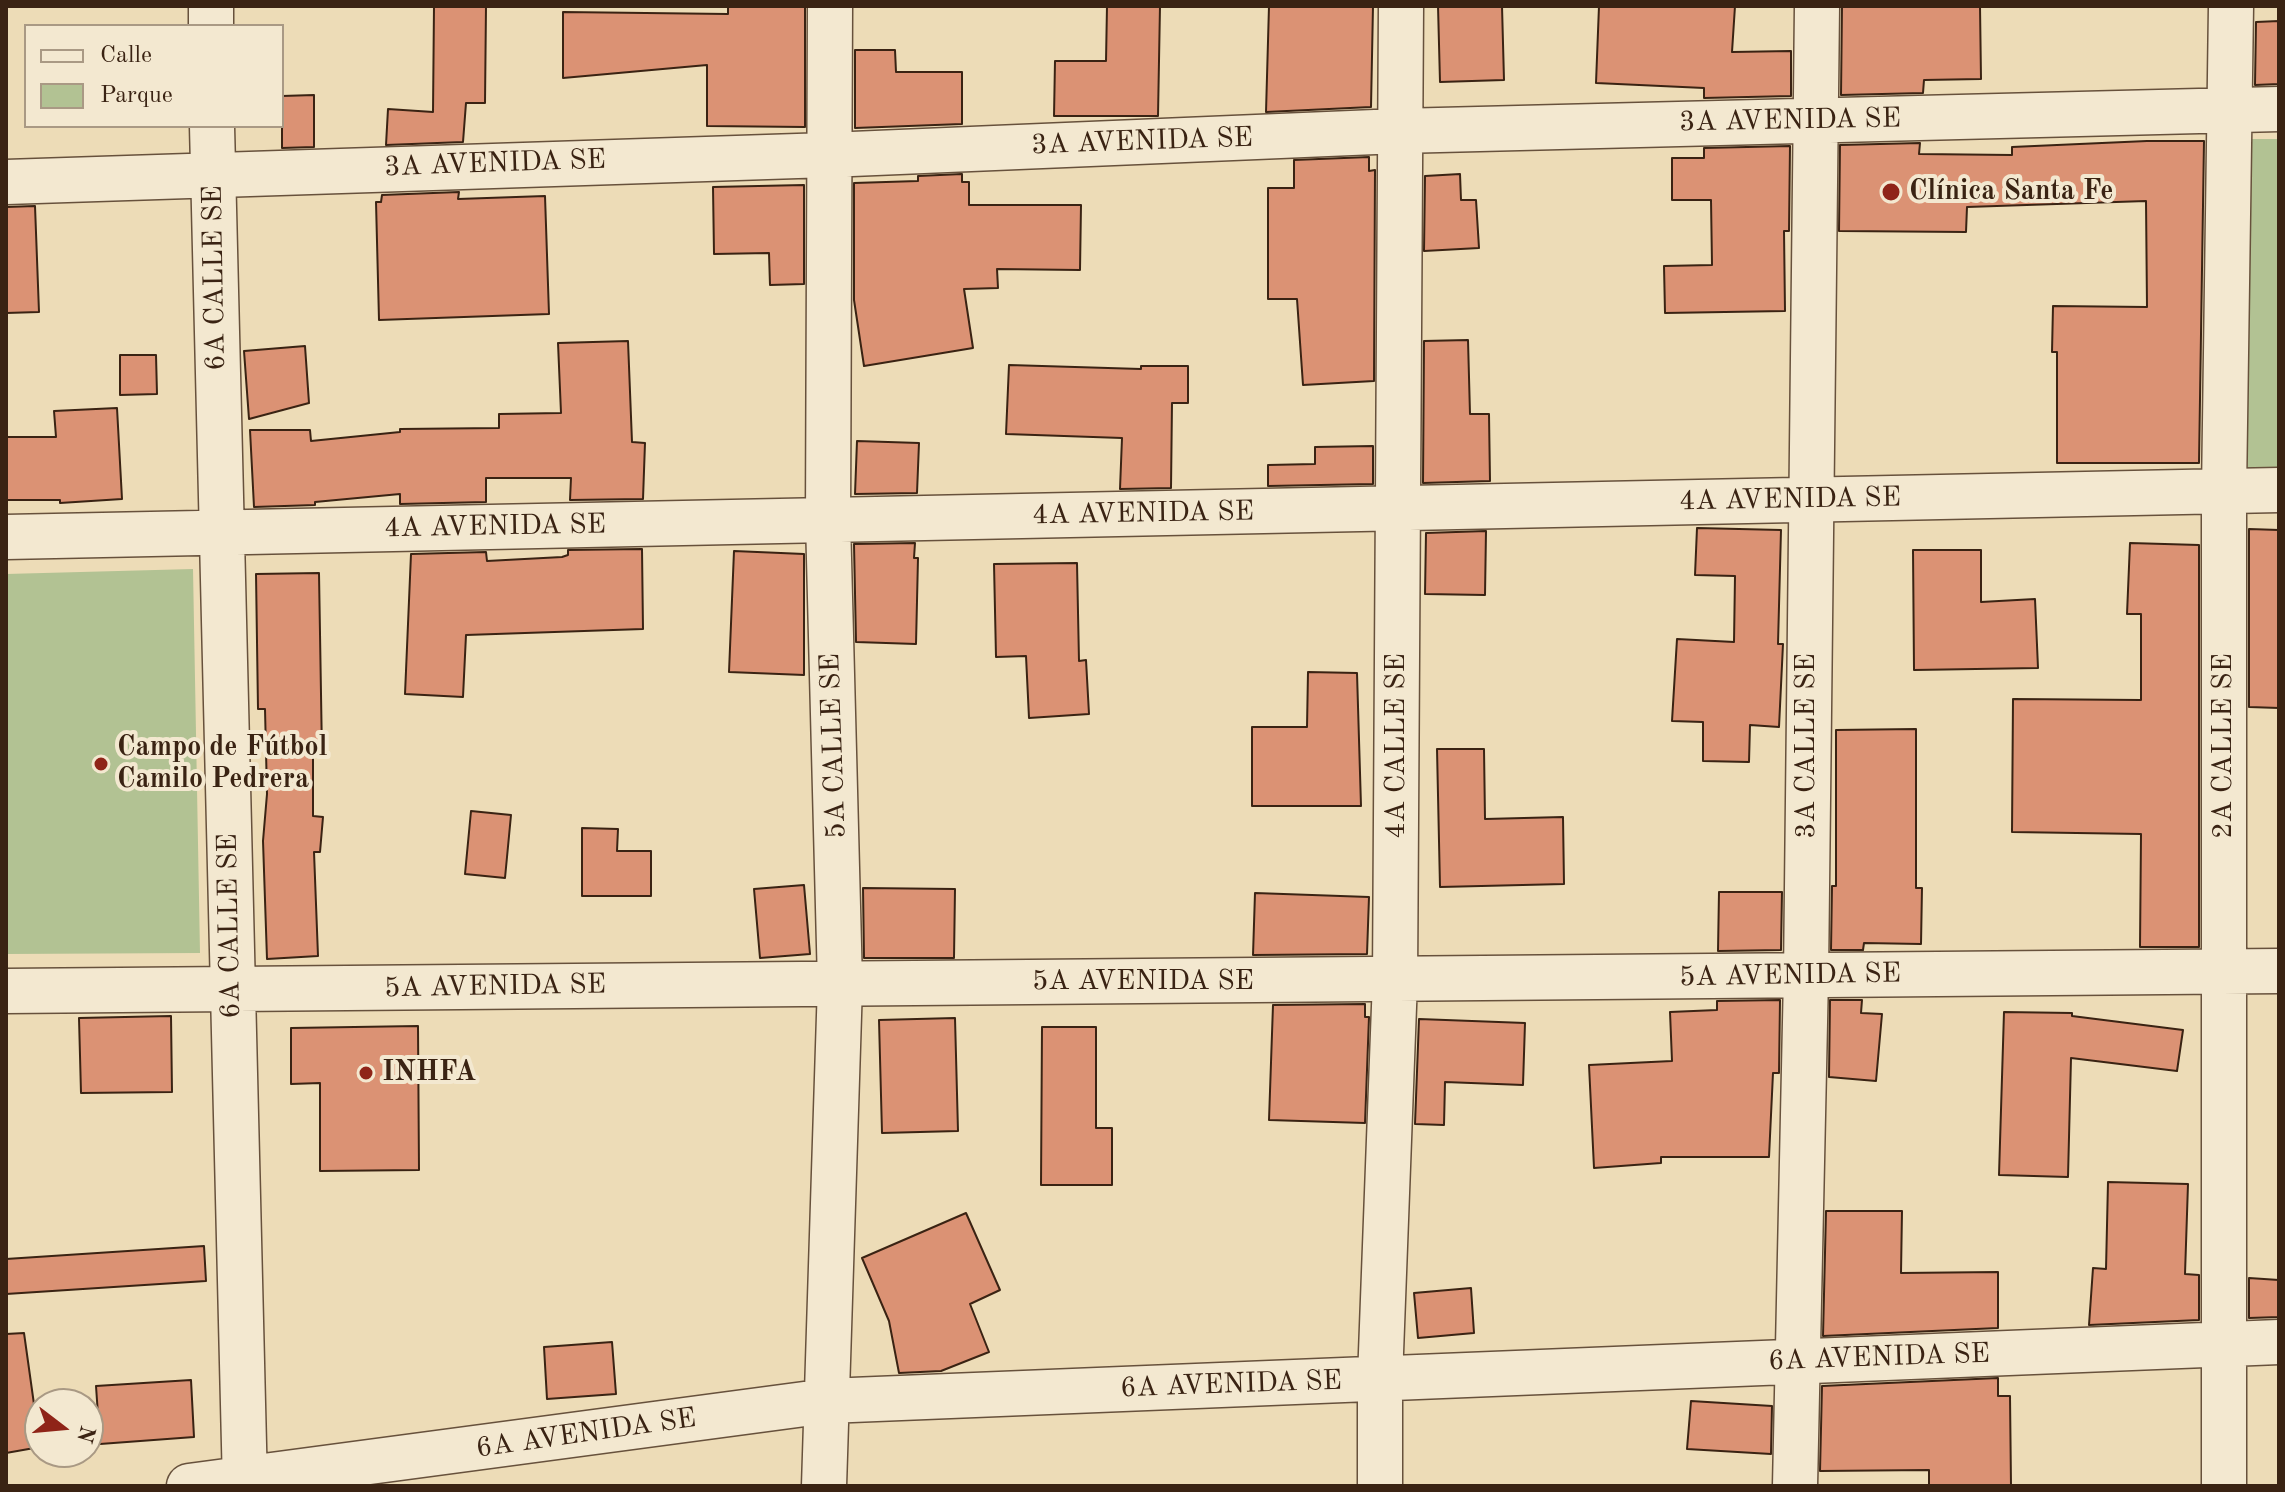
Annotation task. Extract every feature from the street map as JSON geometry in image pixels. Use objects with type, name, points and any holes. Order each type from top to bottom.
[{"type":"street","name":"5A CALLE SE","points":[[824,1486],[840,984],[828,520],[830,6]]},
{"type":"street","name":"4A CALLE SE","points":[[1380,1486],[1380,1379],[1395,980],[1401,6]]},
{"type":"street","name":"3A CALLE SE","points":[[1795,1486],[1806,976],[1817,6]]},
{"type":"street","name":"2A CALLE SE","points":[[2224,1486],[2224,492],[2231,6]]},
{"type":"street","name":"3A AVENIDA SE","points":[[6,182],[212,172],[828,155],[1399,131],[2279,109]]},
{"type":"street","name":"6A CALLE SE","points":[[212,128],[245,1483]]},
{"type":"street","name":"4A AVENIDA SE","points":[[6,537],[2279,490]]},
{"type":"street","name":"5A AVENIDA SE","points":[[6,991],[2279,971]]},
{"type":"street","name":"6A AVENIDA SE","points":[[189,1486],[245,1483],[827,1401],[2279,1342]]},
{"type":"green space","points":[[2245,139],[2279,139],[2279,471],[2248,473]]},
{"type":"green space","name":"Campo de Fútbol Camilo Pedrera","points":[[193,569],[200,953],[6,954],[6,574]]},
{"type":"building","points":[[434,6],[486,6],[485,103],[466,103],[463,142],[386,145],[388,109],[433,112]]},
{"type":"building","points":[[728,6],[805,6],[805,127],[707,126],[707,65],[563,78],[563,12],[728,14]]},
{"type":"building","points":[[1107,6],[1160,6],[1158,116],[1054,116],[1055,61],[1106,61]]},
{"type":"building","points":[[1269,6],[1373,6],[1371,107],[1266,112]]},
{"type":"building","points":[[1438,6],[1502,6],[1504,80],[1440,82]]},
{"type":"building","points":[[1599,6],[1735,6],[1732,52],[1791,51],[1791,96],[1704,98],[1704,88],[1596,83]]},
{"type":"building","points":[[1842,6],[1980,6],[1981,79],[1924,80],[1923,93],[1841,95]]},
{"type":"building","points":[[2279,21],[2279,84],[2255,85],[2256,22]]},
{"type":"building","points":[[855,50],[895,50],[896,72],[962,72],[962,124],[855,128]]},
{"type":"building","points":[[314,95],[314,147],[282,148],[284,96]]},
{"type":"building","points":[[2204,141],[2199,463],[2057,463],[2057,352],[2052,352],[2053,306],[2147,307],[2146,201],[1967,207],[1966,232],[1839,231],[1840,145],[1920,143],[1919,154],[2012,155],[2012,147]]},
{"type":"building","points":[[1790,146],[1789,231],[1784,231],[1785,311],[1665,313],[1664,266],[1712,265],[1711,200],[1672,200],[1672,158],[1704,158],[1704,148]]},
{"type":"building","points":[[1369,157],[1369,171],[1375,170],[1374,381],[1303,385],[1297,299],[1268,299],[1268,188],[1294,188],[1294,160]]},
{"type":"building","points":[[962,174],[962,182],[969,182],[969,205],[1081,205],[1080,270],[997,269],[998,288],[964,289],[973,348],[864,366],[854,300],[854,183],[918,181],[918,176]]},
{"type":"building","points":[[1460,174],[1461,200],[1476,200],[1479,248],[1424,251],[1425,176]]},
{"type":"building","points":[[804,185],[804,284],[770,285],[769,253],[714,254],[713,187]]},
{"type":"building","points":[[459,192],[458,199],[545,196],[549,314],[379,320],[376,202],[381,202],[382,195]]},
{"type":"building","points":[[35,206],[39,312],[6,313],[6,207]]},
{"type":"building","points":[[1468,340],[1470,414],[1489,414],[1490,481],[1423,483],[1424,341]]},
{"type":"building","points":[[628,341],[632,442],[645,443],[643,499],[570,500],[571,478],[486,478],[486,502],[400,504],[400,494],[315,502],[315,505],[254,507],[250,430],[310,430],[311,441],[400,432],[400,429],[499,428],[499,414],[561,413],[558,343]]},
{"type":"building","points":[[305,346],[309,403],[249,419],[244,351]]},
{"type":"building","points":[[120,355],[156,355],[157,394],[120,395]]},
{"type":"building","points":[[1009,365],[1141,369],[1141,366],[1188,366],[1188,403],[1172,403],[1171,488],[1120,489],[1122,438],[1006,434]]},
{"type":"building","points":[[117,408],[122,499],[60,503],[60,500],[6,500],[6,437],[56,437],[54,411]]},
{"type":"building","points":[[857,441],[919,443],[917,493],[855,494]]},
{"type":"building","points":[[1373,446],[1373,484],[1268,486],[1268,465],[1315,464],[1315,447]]},
{"type":"building","points":[[1697,528],[1781,530],[1778,644],[1783,644],[1779,727],[1750,725],[1749,762],[1703,761],[1703,722],[1672,721],[1677,639],[1734,642],[1735,576],[1695,575]]},
{"type":"building","points":[[2249,529],[2279,530],[2279,708],[2249,707]]},
{"type":"building","points":[[1486,531],[1485,595],[1425,594],[1426,533]]},
{"type":"building","points":[[915,543],[914,558],[918,558],[916,644],[856,642],[854,544]]},
{"type":"building","points":[[2130,543],[2199,545],[2199,947],[2140,947],[2141,834],[2012,832],[2013,699],[2141,700],[2141,614],[2127,614]]},
{"type":"building","points":[[642,549],[643,629],[466,635],[463,697],[405,694],[411,554],[486,552],[487,561],[562,557],[568,555],[568,550]]},
{"type":"building","points":[[1913,550],[1981,550],[1981,602],[2035,599],[2038,668],[1914,670]]},
{"type":"building","points":[[734,551],[804,554],[804,675],[729,672]]},
{"type":"building","points":[[1077,563],[1079,661],[1086,660],[1089,714],[1029,718],[1026,656],[996,657],[994,564]]},
{"type":"building","points":[[319,573],[322,754],[313,753],[313,816],[323,817],[320,852],[314,852],[318,956],[267,959],[263,841],[267,794],[265,709],[258,709],[256,574]]},
{"type":"building","points":[[1308,672],[1357,673],[1361,806],[1252,806],[1252,727],[1307,727]]},
{"type":"building","points":[[1916,729],[1916,888],[1922,888],[1921,944],[1864,943],[1863,950],[1831,950],[1832,886],[1836,886],[1836,730]]},
{"type":"building","points":[[1437,749],[1484,749],[1485,819],[1563,817],[1564,884],[1440,887]]},
{"type":"building","points":[[471,811],[511,815],[505,878],[465,874]]},
{"type":"building","points":[[582,828],[618,829],[617,851],[651,851],[651,896],[582,896]]},
{"type":"building","points":[[804,885],[810,954],[760,958],[754,889]]},
{"type":"building","points":[[863,888],[955,889],[954,958],[864,958]]},
{"type":"building","points":[[1719,892],[1782,892],[1781,950],[1718,951]]},
{"type":"building","points":[[1255,893],[1369,897],[1367,954],[1253,955]]},
{"type":"building","points":[[1780,1000],[1779,1073],[1773,1073],[1769,1157],[1661,1157],[1661,1163],[1594,1168],[1589,1065],[1672,1061],[1670,1012],[1717,1010],[1717,1001]]},
{"type":"building","points":[[1830,1000],[1862,1000],[1861,1013],[1882,1014],[1876,1081],[1829,1077]]},
{"type":"building","points":[[1365,1004],[1365,1017],[1369,1017],[1365,1123],[1269,1120],[1273,1005]]},
{"type":"building","points":[[2004,1012],[2072,1013],[2072,1016],[2183,1030],[2177,1071],[2071,1058],[2068,1177],[1999,1175]]},
{"type":"building","points":[[171,1016],[172,1092],[81,1093],[79,1018]]},
{"type":"building","points":[[955,1018],[958,1131],[882,1133],[879,1020]]},
{"type":"building","points":[[1419,1019],[1525,1023],[1523,1085],[1445,1082],[1444,1125],[1415,1124]]},
{"type":"building","points":[[418,1026],[419,1170],[320,1171],[320,1083],[291,1084],[291,1028]]},
{"type":"building","points":[[1042,1027],[1096,1027],[1096,1128],[1112,1128],[1112,1185],[1041,1185]]},
{"type":"building","points":[[2108,1182],[2188,1184],[2185,1274],[2199,1275],[2199,1320],[2089,1325],[2093,1268],[2106,1269]]},
{"type":"building","points":[[1826,1211],[1902,1211],[1901,1273],[1998,1272],[1998,1328],[1823,1336]]},
{"type":"building","points":[[966,1213],[1000,1290],[970,1304],[989,1352],[941,1371],[899,1373],[889,1321],[862,1258]]},
{"type":"building","points":[[204,1246],[206,1281],[6,1294],[6,1259]]},
{"type":"building","points":[[2249,1278],[2279,1280],[2279,1317],[2249,1318]]},
{"type":"building","points":[[1471,1288],[1474,1333],[1418,1338],[1414,1293]]},
{"type":"building","points":[[24,1333],[32,1388],[24,1388],[24,1450],[6,1453],[6,1334]]},
{"type":"building","points":[[612,1342],[616,1394],[547,1399],[544,1347]]},
{"type":"building","points":[[1998,1378],[1998,1396],[2010,1396],[2011,1486],[1929,1486],[1929,1470],[1820,1471],[1822,1386]]},
{"type":"building","points":[[191,1380],[194,1437],[104,1444],[104,1388],[96,1386]]},
{"type":"building","points":[[1691,1401],[1772,1406],[1771,1454],[1687,1449]]},
{"type":"place","name":"Clínica Santa Fe","points":[[1891,192]]},
{"type":"place","name":"Campo de Fútbol Camilo Pedrera","points":[[101,764]]},
{"type":"place","name":"INHFA","points":[[366,1073]]}]
